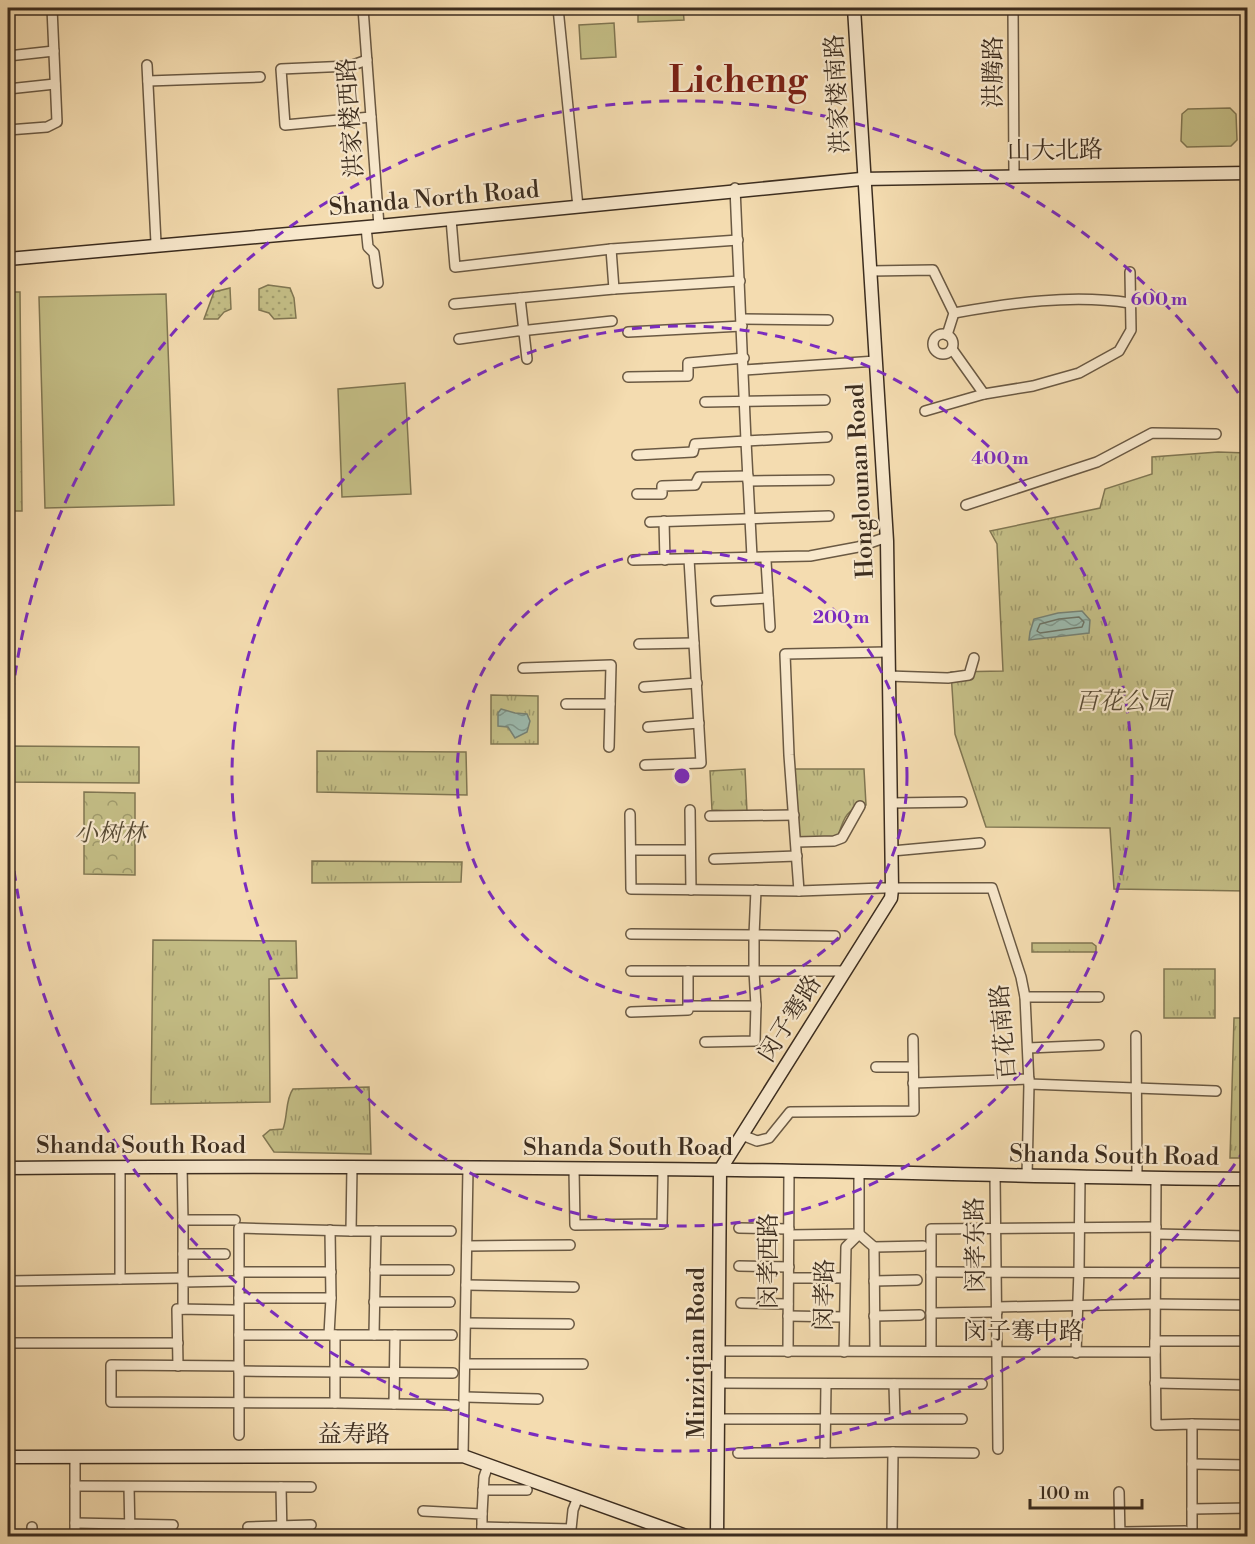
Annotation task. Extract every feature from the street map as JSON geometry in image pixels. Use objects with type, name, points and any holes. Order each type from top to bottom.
[{"type":"main road","name":"洪家楼南路","points":[[854,8],[864,177]]},
{"type":"main road","name":"山大北路","points":[[864,177],[1248,171]]},
{"type":"main road","name":"山大北路","points":[[864,177],[1248,171]]},
{"type":"main road","name":"Shanda North Road","points":[[8,258],[864,177]]},
{"type":"main road","name":"Honglounan Road","points":[[864,177],[887,539],[892,889]]},
{"type":"main road","name":"Shanda North Road","points":[[8,258],[156,243],[451,219],[578,205]]},
{"type":"main road","name":"闵子骞路","points":[[720,1170],[891,898],[892,889]]},
{"type":"main road","name":"Shanda South Road","points":[[8,1168],[182,1166],[663,1169],[1248,1179]]},
{"type":"main road","name":"Minziqian Road","points":[[717,1536],[720,1170]]},
{"type":"main road","name":"益寿路","points":[[8,1457],[464,1456],[686,1536]]},
{"type":"street","points":[[8,130],[47,126],[57,122],[52,8]]},
{"type":"street","name":"洪家楼西路","points":[[363,8],[371,117],[374,225],[368,247],[374,253],[378,283]]},
{"type":"street","points":[[558,8],[578,205]]},
{"type":"street","name":"洪腾路","points":[[1013,8],[1014,173]]},
{"type":"street","points":[[8,56],[54,51]]},
{"type":"street","points":[[367,60],[350,66],[281,69],[285,124],[371,117]]},
{"type":"street","points":[[147,65],[156,243]]},
{"type":"street","points":[[148,81],[260,77]]},
{"type":"street","points":[[8,89],[55,84]]},
{"type":"street","points":[[735,189],[750,517],[768,598],[770,627]]},
{"type":"street","points":[[451,219],[455,267],[611,249],[738,240]]},
{"type":"street","points":[[611,249],[614,289]]},
{"type":"street","points":[[870,271],[933,270],[954,314],[947,335]]},
{"type":"street","points":[[925,411],[984,394],[1033,386],[1079,373],[1119,351],[1131,330],[1130,272]]},
{"type":"street","points":[[454,304],[614,289],[740,281]]},
{"type":"street","points":[[520,298],[527,359]]},
{"type":"street","points":[[954,314],[1003,305],[1064,299],[1130,303]]},
{"type":"street","points":[[628,332],[742,323],[828,320]]},
{"type":"street","points":[[459,339],[612,321]]},
{"type":"street","points":[[952,349],[943,354],[937,352],[934,340],[938,335],[947,335],[952,339],[952,349],[984,394]]},
{"type":"street","points":[[628,377],[688,376],[688,363],[744,358]]},
{"type":"street","points":[[744,370],[876,361]]},
{"type":"street","points":[[705,402],[825,399]]},
{"type":"street","points":[[966,505],[1097,462],[1152,434],[1216,434]]},
{"type":"street","points":[[637,455],[693,452],[695,444],[827,437]]},
{"type":"street","points":[[637,494],[662,494],[662,486],[695,485],[699,477],[828,480]]},
{"type":"street","points":[[650,522],[829,516]]},
{"type":"street","points":[[664,521],[665,560]]},
{"type":"street","points":[[633,561],[759,558],[811,560],[859,551],[887,539]]},
{"type":"street","points":[[645,765],[701,763],[689,559]]},
{"type":"street","points":[[716,601],[768,598]]},
{"type":"street","points":[[639,644],[694,643]]},
{"type":"street","points":[[799,891],[785,654],[888,652]]},
{"type":"street","points":[[888,676],[948,678],[969,675],[974,658]]},
{"type":"street","points":[[523,668],[611,665],[609,747]]},
{"type":"street","points":[[644,687],[697,683]]},
{"type":"street","points":[[566,704],[610,704]]},
{"type":"street","points":[[648,727],[699,723]]},
{"type":"street","points":[[891,803],[962,802]]},
{"type":"street","points":[[796,842],[834,841],[842,838],[860,807]]},
{"type":"street","points":[[690,810],[691,890]]},
{"type":"street","points":[[630,814],[631,889],[799,891],[892,889]]},
{"type":"street","points":[[710,816],[794,815]]},
{"type":"street","points":[[892,851],[980,843]]},
{"type":"street","points":[[631,850],[690,850]]},
{"type":"street","points":[[714,859],[797,856]]},
{"type":"street","name":"百花南路","points":[[892,889],[992,890],[1021,977],[1025,997],[1029,1082],[1027,1176]]},
{"type":"street","points":[[705,1042],[755,1041],[756,890]]},
{"type":"street","points":[[631,934],[835,936]]},
{"type":"street","points":[[631,971],[845,971]]},
{"type":"street","points":[[631,1012],[688,1010],[688,971]]},
{"type":"street","points":[[1025,997],[1099,997]]},
{"type":"street","points":[[688,1006],[756,1006],[756,1004]]},
{"type":"street","points":[[1136,1036],[1137,1178]]},
{"type":"street","points":[[742,1135],[757,1142],[769,1138],[790,1112],[914,1111],[913,1039]]},
{"type":"street","points":[[1028,1048],[1099,1045]]},
{"type":"street","points":[[876,1067],[913,1067]]},
{"type":"street","points":[[913,1083],[1029,1082],[1136,1089],[1216,1091]]},
{"type":"street","points":[[182,1166],[183,1309]]},
{"type":"street","points":[[120,1167],[120,1279]]},
{"type":"street","points":[[351,1231],[352,1167]]},
{"type":"street","points":[[464,1456],[468,1168]]},
{"type":"street","points":[[574,1169],[575,1225],[662,1224],[663,1169]]},
{"type":"street","name":"闵孝西路","points":[[788,1352],[789,1171]]},
{"type":"street","name":"闵孝路","points":[[844,1352],[846,1247],[859,1234],[859,1172]]},
{"type":"street","name":"闵孝东路","points":[[995,1175],[998,1449]]},
{"type":"street","points":[[1076,1353],[1080,1177]]},
{"type":"street","points":[[1156,1179],[1153,1304],[1156,1425],[1248,1425]]},
{"type":"street","points":[[183,1220],[235,1220]]},
{"type":"street","points":[[239,1435],[239,1228],[451,1232]]},
{"type":"street","points":[[739,1228],[859,1234],[874,1247],[923,1246]]},
{"type":"street","points":[[931,1351],[931,1229],[1079,1228],[1248,1236]]},
{"type":"street","points":[[330,1230],[336,1402]]},
{"type":"street","points":[[374,1335],[376,1231]]},
{"type":"street","points":[[467,1246],[570,1245]]},
{"type":"street","points":[[874,1247],[875,1350]]},
{"type":"street","points":[[183,1254],[225,1254]]},
{"type":"street","points":[[739,1266],[789,1267]]},
{"type":"street","points":[[375,1270],[449,1270]]},
{"type":"street","points":[[239,1272],[331,1272]]},
{"type":"street","points":[[931,1272],[1248,1273]]},
{"type":"street","points":[[789,1278],[845,1278]]},
{"type":"street","points":[[8,1281],[120,1279],[234,1281]]},
{"type":"street","points":[[874,1281],[917,1280]]},
{"type":"street","points":[[466,1285],[574,1287]]},
{"type":"street","points":[[239,1298],[331,1298]]},
{"type":"street","points":[[374,1302],[450,1302]]},
{"type":"street","points":[[741,1303],[788,1304]]},
{"type":"street","points":[[931,1313],[1077,1305],[1248,1305]]},
{"type":"street","points":[[178,1366],[177,1309],[235,1310]]},
{"type":"street","points":[[874,1316],[920,1315]]},
{"type":"street","points":[[788,1316],[844,1317]]},
{"type":"street","points":[[466,1323],[569,1324]]},
{"type":"street","points":[[239,1335],[452,1335]]},
{"type":"street","points":[[394,1404],[395,1335]]},
{"type":"street","points":[[1155,1341],[1248,1341]]},
{"type":"street","points":[[8,1343],[178,1343]]},
{"type":"street","name":"闵子骞中路","points":[[718,1351],[1155,1352]]},
{"type":"street","points":[[465,1364],[583,1364]]},
{"type":"street","points":[[453,1373],[111,1365],[111,1402],[336,1402],[456,1405]]},
{"type":"street","points":[[718,1383],[981,1384]]},
{"type":"street","points":[[1155,1383],[1248,1385]]},
{"type":"street","points":[[825,1453],[826,1384]]},
{"type":"street","points":[[894,1384],[895,1418]]},
{"type":"street","points":[[465,1397],[538,1399]]},
{"type":"street","points":[[718,1419],[962,1419]]},
{"type":"street","points":[[1119,1492],[1122,1534],[1188,1534],[1192,1509],[1192,1424]]},
{"type":"street","points":[[892,1536],[893,1452]]},
{"type":"street","points":[[738,1453],[974,1452]]},
{"type":"street","points":[[75,1457],[75,1536]]},
{"type":"street","points":[[1192,1464],[1248,1465]]},
{"type":"street","points":[[488,1465],[484,1477],[482,1532],[571,1529],[573,1510],[578,1497]]},
{"type":"street","points":[[75,1486],[311,1488]]},
{"type":"street","points":[[129,1487],[130,1536]]},
{"type":"street","points":[[281,1487],[282,1536]]},
{"type":"street","points":[[483,1490],[527,1490]]},
{"type":"street","points":[[1192,1509],[1248,1508]]},
{"type":"street","points":[[423,1511],[482,1514]]},
{"type":"street","points":[[75,1523],[173,1525]]},
{"type":"street","points":[[248,1527],[311,1525]]},
{"type":"green space","points":[[638,8],[683,8],[684,20],[638,22]]},
{"type":"green space","points":[[614,23],[616,57],[581,59],[579,25]]},
{"type":"green space","points":[[1230,108],[1236,114],[1237,140],[1231,146],[1187,147],[1181,141],[1182,114],[1188,109]]},
{"type":"green space","points":[[268,285],[290,288],[294,298],[296,318],[274,319],[269,313],[259,310],[259,289]]},
{"type":"green space","points":[[230,288],[231,309],[224,312],[218,319],[204,319],[214,292]]},
{"type":"green space","points":[[8,292],[20,292],[22,511],[8,511]]},
{"type":"green space","points":[[166,294],[174,505],[45,508],[39,297]]},
{"type":"green space","points":[[405,383],[411,494],[342,497],[338,389]]},
{"type":"green space","name":"百花公园","points":[[1218,452],[1247,453],[1247,891],[1114,889],[1110,828],[986,827],[955,734],[951,672],[1003,671],[997,544],[990,531],[1100,508],[1105,489],[1152,474],[1152,457]]},
{"type":"green space","points":[[491,695],[538,696],[538,744],[491,744]]},
{"type":"green space","points":[[8,746],[139,747],[139,783],[8,782]]},
{"type":"green space","points":[[317,751],[466,752],[467,795],[317,792]]},
{"type":"green space","points":[[745,769],[747,812],[712,810],[710,771]]},
{"type":"green space","points":[[794,769],[864,769],[866,805],[853,810],[846,816],[837,839],[798,838]]},
{"type":"green space","name":"小树林","points":[[84,792],[135,793],[135,875],[84,874]]},
{"type":"green space","points":[[312,861],[462,862],[461,882],[312,883]]},
{"type":"green space","points":[[153,940],[296,941],[297,978],[269,979],[270,1102],[151,1104]]},
{"type":"green space","points":[[1032,943],[1092,943],[1096,946],[1096,952],[1032,952]]},
{"type":"green space","points":[[1164,969],[1215,969],[1215,1018],[1164,1018]]},
{"type":"green space","points":[[1234,1018],[1247,1018],[1247,1158],[1230,1158]]},
{"type":"green space","points":[[369,1087],[371,1154],[274,1152],[263,1136],[270,1130],[283,1129],[293,1089]]},
{"type":"water","points":[[1082,611],[1090,620],[1089,633],[1029,640],[1034,619],[1058,613]]},
{"type":"water","points":[[501,709],[527,714],[530,721],[527,732],[515,738],[508,727],[498,726],[498,713]]},
{"type":"district","name":"Licheng","points":[[738,81]]}]
